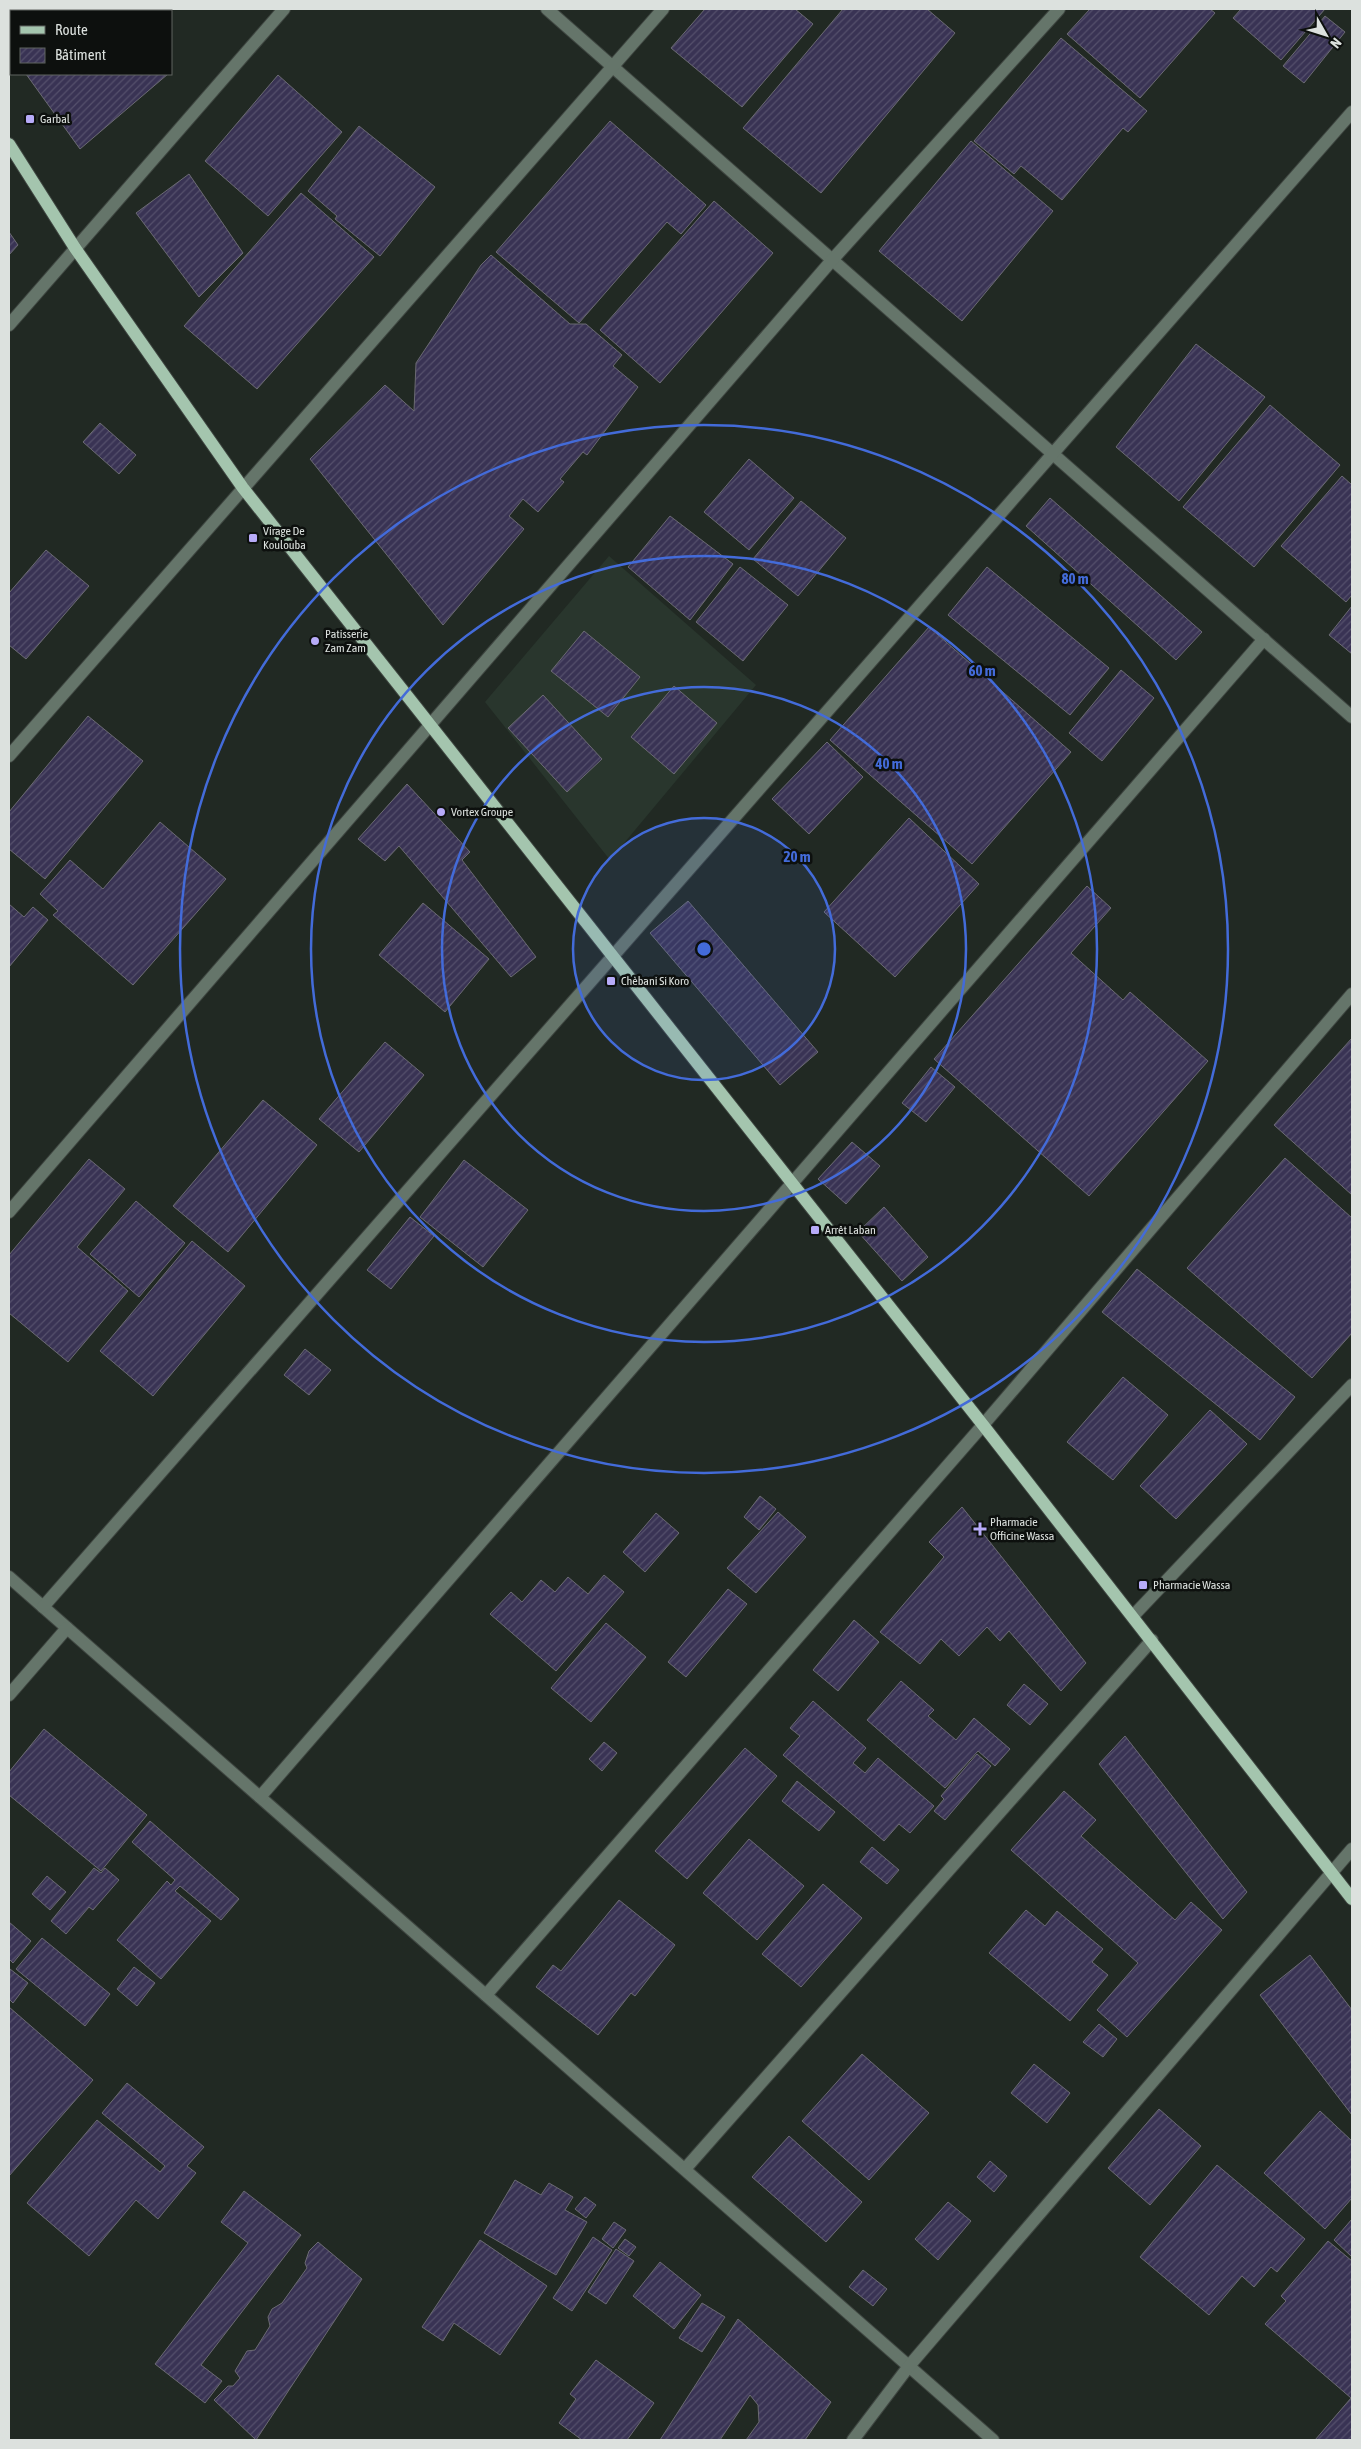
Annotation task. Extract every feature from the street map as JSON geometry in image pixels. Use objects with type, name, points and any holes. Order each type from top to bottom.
[{"type":"main road","points":[[9,144],[75,248],[243,488],[1152,1640],[1352,1899]]},
{"type":"street","points":[[9,324],[284,9]]},
{"type":"street","points":[[547,9],[1352,717]]},
{"type":"street","points":[[9,756],[663,9]]},
{"type":"street","points":[[9,1212],[832,259],[1059,9]]},
{"type":"street","points":[[43,1607],[1352,112]]},
{"type":"street","points":[[260,1797],[1264,639]]},
{"type":"street","points":[[486,1996],[983,1425],[1352,994]]},
{"type":"street","points":[[1133,1616],[1352,1385]]},
{"type":"street","points":[[9,1576],[993,2440]]},
{"type":"street","points":[[9,1695],[67,1628]]},
{"type":"street","points":[[684,2169],[1152,1640]]},
{"type":"street","points":[[853,2440],[909,2366],[1352,1848]]},
{"type":"shaded area","points":[[609,556],[756,685],[610,860],[485,702]]},
{"type":"building","points":[[9,9],[100,10],[10,10],[10,51]]},
{"type":"building","points":[[705,9],[795,9],[813,24],[742,107],[671,48]]},
{"type":"building","points":[[843,9],[927,9],[955,33],[821,193],[743,128]]},
{"type":"building","points":[[1090,9],[1210,9],[1215,13],[1140,98],[1067,34]]},
{"type":"building","points":[[1241,9],[1325,9],[1281,60],[1233,18]]},
{"type":"building","points":[[1325,16],[1345,32],[1304,83],[1283,66]]},
{"type":"building","points":[[1061,38],[1147,111],[1128,132],[1123,128],[1062,200],[1021,166],[1014,174],[974,141]]},
{"type":"building","points":[[27,75],[167,75],[80,149]]},
{"type":"building","points":[[278,75],[342,132],[268,216],[205,161]]},
{"type":"building","points":[[610,121],[706,205],[681,234],[667,222],[579,323],[496,252]]},
{"type":"building","points":[[359,126],[435,187],[380,256],[335,219],[337,216],[308,191]]},
{"type":"building","points":[[971,141],[1053,211],[962,321],[879,251]]},
{"type":"building","points":[[189,174],[243,253],[199,297],[136,213]]},
{"type":"building","points":[[301,193],[374,257],[257,389],[184,326]]},
{"type":"building","points":[[714,201],[773,253],[660,383],[600,330]]},
{"type":"building","points":[[9,232],[18,245],[9,255]]},
{"type":"building","points":[[491,255],[570,324],[586,324],[622,355],[613,366],[638,387],[587,455],[583,452],[560,479],[564,482],[538,512],[523,499],[509,516],[524,529],[443,625],[310,459],[385,385],[414,411],[416,363],[481,265]]},
{"type":"building","points":[[1196,344],[1265,397],[1179,501],[1116,447]]},
{"type":"building","points":[[1270,405],[1340,465],[1254,567],[1183,507]]},
{"type":"building","points":[[100,423],[136,455],[119,474],[83,442]]},
{"type":"building","points":[[749,459],[794,498],[749,550],[704,512]]},
{"type":"building","points":[[1342,476],[1352,485],[1352,595],[1346,602],[1281,546]]},
{"type":"building","points":[[1050,498],[1202,632],[1176,660],[1026,526]]},
{"type":"building","points":[[801,501],[846,538],[798,596],[753,559]]},
{"type":"building","points":[[670,516],[733,564],[690,620],[628,567]]},
{"type":"building","points":[[46,550],[89,586],[26,659],[9,645],[9,593]]},
{"type":"building","points":[[740,567],[788,605],[743,661],[696,622]]},
{"type":"building","points":[[987,567],[1109,668],[1070,715],[948,615]]},
{"type":"building","points":[[1352,606],[1352,654],[1329,635]]},
{"type":"building","points":[[929,627],[1071,752],[972,864],[830,740]]},
{"type":"building","points":[[584,631],[640,677],[608,717],[551,671]]},
{"type":"building","points":[[1121,670],[1154,698],[1102,761],[1069,733]]},
{"type":"building","points":[[674,686],[717,723],[674,774],[631,737]]},
{"type":"building","points":[[543,695],[602,759],[567,792],[508,728]]},
{"type":"building","points":[[88,716],[143,761],[45,879],[9,849],[9,812]]},
{"type":"building","points":[[827,742],[863,777],[809,834],[772,799]]},
{"type":"building","points":[[407,784],[470,852],[462,860],[536,957],[511,977],[399,846],[385,861],[358,839]]},
{"type":"building","points":[[909,818],[979,884],[895,977],[824,912]]},
{"type":"building","points":[[160,822],[226,879],[133,985],[53,915],[58,911],[40,894],[70,860],[103,889]]},
{"type":"building","points":[[1087,886],[1111,908],[1071,953],[1123,1000],[1130,992],[1208,1061],[1089,1196],[934,1059]]},
{"type":"building","points":[[688,901],[818,1052],[780,1085],[650,933]]},
{"type":"building","points":[[423,903],[489,959],[445,1012],[379,955]]},
{"type":"building","points":[[9,904],[24,917],[33,907],[48,920],[9,967]]},
{"type":"building","points":[[1352,1038],[1352,1195],[1274,1125]]},
{"type":"building","points":[[385,1042],[424,1075],[359,1152],[319,1119]]},
{"type":"building","points":[[931,1067],[955,1087],[926,1122],[902,1103]]},
{"type":"building","points":[[263,1100],[317,1145],[228,1252],[173,1206]]},
{"type":"building","points":[[852,1142],[880,1166],[846,1204],[818,1179]]},
{"type":"building","points":[[1285,1158],[1352,1218],[1352,1333],[1312,1378],[1187,1268]]},
{"type":"building","points":[[89,1159],[125,1189],[77,1247],[128,1291],[68,1362],[9,1313],[9,1255]]},
{"type":"building","points":[[464,1160],[528,1210],[483,1267],[420,1217]]},
{"type":"building","points":[[136,1201],[185,1243],[139,1297],[90,1254]]},
{"type":"building","points":[[884,1207],[928,1257],[902,1281],[858,1232]]},
{"type":"building","points":[[410,1217],[434,1236],[391,1289],[367,1270]]},
{"type":"building","points":[[192,1241],[245,1286],[153,1396],[100,1351]]},
{"type":"building","points":[[1137,1269],[1295,1397],[1260,1440],[1102,1312]]},
{"type":"building","points":[[305,1349],[331,1370],[309,1395],[284,1375]]},
{"type":"building","points":[[1123,1377],[1168,1415],[1113,1480],[1067,1442]]},
{"type":"building","points":[[1210,1410],[1247,1444],[1176,1519],[1140,1486]]},
{"type":"building","points":[[760,1496],[776,1509],[759,1530],[744,1517]]},
{"type":"building","points":[[962,1507],[1086,1663],[1061,1691],[1009,1631],[1000,1641],[987,1627],[959,1656],[941,1639],[920,1664],[880,1632],[944,1557],[929,1542]]},
{"type":"building","points":[[778,1512],[806,1537],[756,1593],[727,1568]]},
{"type":"building","points":[[656,1513],[679,1533],[645,1572],[623,1552]]},
{"type":"building","points":[[604,1575],[624,1592],[556,1671],[490,1614],[511,1592],[522,1602],[541,1580],[555,1592],[568,1577],[588,1594]]},
{"type":"building","points":[[728,1589],[747,1604],[686,1677],[668,1662]]},
{"type":"building","points":[[854,1620],[879,1642],[838,1691],[813,1670]]},
{"type":"building","points":[[606,1623],[646,1657],[591,1722],[551,1688]]},
{"type":"building","points":[[901,1681],[934,1710],[928,1716],[956,1740],[974,1718],[1010,1749],[995,1766],[978,1751],[945,1788],[867,1720]]},
{"type":"building","points":[[1024,1684],[1048,1704],[1030,1725],[1007,1705]]},
{"type":"building","points":[[813,1701],[866,1748],[853,1763],[865,1773],[878,1758],[934,1806],[910,1833],[899,1824],[884,1841],[783,1755],[800,1736],[790,1728]]},
{"type":"building","points":[[44,1729],[147,1815],[101,1871],[9,1795],[9,1772]]},
{"type":"building","points":[[1125,1736],[1247,1892],[1223,1919],[1099,1764]]},
{"type":"building","points":[[604,1742],[617,1753],[602,1771],[589,1759]]},
{"type":"building","points":[[745,1748],[777,1776],[687,1879],[655,1851]]},
{"type":"building","points":[[977,1754],[991,1766],[945,1820],[934,1811],[944,1799],[941,1796]]},
{"type":"building","points":[[797,1781],[835,1812],[819,1831],[782,1801]]},
{"type":"building","points":[[1064,1791],[1096,1820],[1081,1836],[1175,1920],[1191,1902],[1222,1930],[1127,2037],[1097,2010],[1138,1963],[1011,1850]]},
{"type":"building","points":[[150,1821],[239,1899],[221,1920],[180,1886],[175,1891],[211,1921],[161,1979],[117,1940],[167,1881],[171,1885],[175,1880],[132,1842]]},
{"type":"building","points":[[749,1839],[804,1886],[757,1940],[703,1893]]},
{"type":"building","points":[[872,1847],[899,1870],[887,1884],[860,1862]]},
{"type":"building","points":[[94,1868],[101,1873],[105,1868],[119,1880],[93,1910],[89,1907],[66,1934],[51,1921]]},
{"type":"building","points":[[47,1876],[66,1892],[50,1910],[32,1894]]},
{"type":"building","points":[[823,1884],[862,1918],[801,1987],[762,1954]]},
{"type":"building","points":[[619,1900],[675,1945],[635,1996],[631,1993],[598,2035],[536,1987],[553,1965],[561,1971]]},
{"type":"building","points":[[1026,1910],[1045,1926],[1057,1911],[1103,1949],[1092,1962],[1108,1975],[1070,2021],[989,1953]]},
{"type":"building","points":[[9,1922],[31,1941],[13,1963],[9,1959]]},
{"type":"building","points":[[42,1938],[110,1994],[85,2026],[16,1969]]},
{"type":"building","points":[[1310,1955],[1352,2010],[1352,2115],[1260,1995]]},
{"type":"building","points":[[134,1967],[155,1983],[137,2006],[117,1989]]},
{"type":"building","points":[[10,1969],[28,1983],[13,2003],[9,1999]]},
{"type":"building","points":[[9,2007],[93,2080],[9,2176]]},
{"type":"building","points":[[1099,2024],[1117,2039],[1103,2057],[1083,2042]]},
{"type":"building","points":[[862,2054],[929,2113],[869,2180],[802,2121]]},
{"type":"building","points":[[1034,2064],[1070,2093],[1047,2123],[1011,2093]]},
{"type":"building","points":[[127,2083],[204,2147],[187,2166],[196,2173],[158,2219],[136,2200],[89,2256],[27,2203],[97,2120],[160,2172],[165,2166],[102,2113]]},
{"type":"building","points":[[1159,2109],[1201,2146],[1150,2205],[1108,2168]]},
{"type":"building","points":[[1320,2111],[1352,2141],[1352,2198],[1325,2229],[1264,2173]]},
{"type":"building","points":[[789,2136],[862,2202],[826,2242],[752,2177]]},
{"type":"building","points":[[990,2161],[1007,2176],[994,2192],[977,2177]]},
{"type":"building","points":[[1217,2165],[1305,2239],[1277,2272],[1271,2267],[1254,2287],[1242,2276],[1209,2315],[1140,2257]]},
{"type":"building","points":[[515,2180],[541,2195],[549,2183],[573,2197],[565,2210],[587,2222],[556,2275],[484,2233]]},
{"type":"building","points":[[244,2191],[301,2235],[201,2365],[222,2381],[205,2403],[155,2364],[248,2243],[221,2222]]},
{"type":"building","points":[[585,2197],[596,2205],[586,2218],[575,2209]]},
{"type":"building","points":[[948,2202],[971,2221],[938,2260],[915,2239]]},
{"type":"building","points":[[1352,2219],[1352,2257],[1334,2240]]},
{"type":"building","points":[[614,2222],[626,2230],[613,2248],[602,2239]]},
{"type":"building","points":[[593,2237],[612,2250],[572,2311],[553,2298]]},
{"type":"building","points":[[625,2239],[636,2247],[629,2256],[618,2248]]},
{"type":"building","points":[[480,2240],[547,2286],[500,2355],[454,2323],[443,2341],[422,2327]]},
{"type":"building","points":[[1328,2241],[1352,2261],[1352,2440],[1315,2440],[1351,2398],[1265,2324],[1286,2301],[1281,2296]]},
{"type":"building","points":[[318,2242],[362,2279],[256,2440],[214,2400],[228,2386],[233,2386],[240,2378],[235,2371],[247,2351],[255,2350],[270,2326],[268,2317],[272,2309],[282,2303],[307,2268],[305,2263],[309,2251]]},
{"type":"building","points":[[616,2249],[634,2261],[606,2304],[588,2292]]},
{"type":"building","points":[[660,2262],[701,2295],[674,2329],[633,2296]]},
{"type":"building","points":[[863,2270],[887,2289],[873,2306],[849,2287]]},
{"type":"building","points":[[702,2303],[725,2317],[702,2352],[679,2338]]},
{"type":"building","points":[[738,2319],[831,2402],[805,2440],[746,2440],[759,2422],[758,2405],[750,2395],[720,2440],[660,2440]]},
{"type":"building","points":[[596,2360],[654,2403],[627,2440],[582,2440],[559,2423],[576,2399],[570,2394]]},
{"type":"place","name":"Garbal","points":[[30,119]]},
{"type":"place","name":"Virage De Koulouba","points":[[253,538]]},
{"type":"place","name":"Patisserie Zam Zam","points":[[315,641]]},
{"type":"place","name":"Vortex Groupe","points":[[441,812]]},
{"type":"place","name":"Chèbani Si Koro","points":[[611,981]]},
{"type":"place","name":"Arrêt Laban","points":[[815,1230]]},
{"type":"place","name":"Pharmacie Officine Wassa","points":[[980,1529]]},
{"type":"place","name":"Pharmacie Wassa","points":[[1143,1585]]}]
